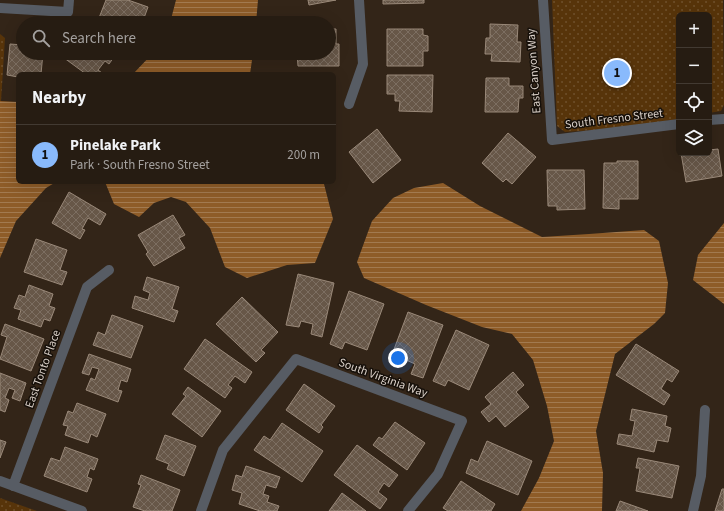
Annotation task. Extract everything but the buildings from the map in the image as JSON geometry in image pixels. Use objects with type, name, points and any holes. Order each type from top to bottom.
[{"type":"street","points":[[0,8],[68,12],[69,0]]},
{"type":"street","points":[[348,104],[363,64],[359,0]]},
{"type":"street","name":"East Canyon Way","points":[[543,0],[552,140]]},
{"type":"street","points":[[712,120],[724,119]]},
{"type":"street","name":"South Fresno Street","points":[[552,140],[676,124]]},
{"type":"street","name":"East Tonto Place","points":[[14,486],[88,287],[109,270]]},
{"type":"street","name":"South Virginia Way","points":[[200,511],[223,450],[296,359],[462,421],[438,474],[408,511]]},
{"type":"street","points":[[693,511],[701,476],[705,410]]},
{"type":"street","points":[[0,481],[82,511]]},
{"type":"shaded area","points":[[176,0],[258,0],[257,16],[172,16]]},
{"type":"shaded area","points":[[552,0],[723,0],[724,105],[721,111],[712,112],[712,12],[676,12],[676,119],[608,129],[565,132],[557,126]]},
{"type":"shaded area","points":[[0,34],[5,38],[1,101],[0,101]]},
{"type":"shaded area","points":[[146,60],[252,60],[250,72],[135,72]]},
{"type":"shaded area","points":[[0,101],[16,102],[16,184],[53,184],[46,188],[16,221],[0,258]]},
{"type":"shaded area","points":[[443,183],[480,206],[542,237],[644,230],[659,241],[668,283],[665,313],[654,324],[615,354],[596,431],[603,473],[602,511],[521,511],[539,478],[554,441],[547,406],[533,360],[512,334],[482,327],[364,278],[357,262],[372,221],[393,198],[414,188]]},
{"type":"shaded area","points":[[106,184],[324,184],[333,219],[315,263],[287,265],[247,278],[225,267],[210,228],[186,202],[171,197],[154,203],[139,217],[114,204]]},
{"type":"shaded area","points":[[724,223],[724,304],[693,280],[698,255]]},
{"type":"shaded area","points":[[0,498],[37,511],[0,511]]},
{"type":"place","name":"Pinelake Park","points":[[617,73]]}]
